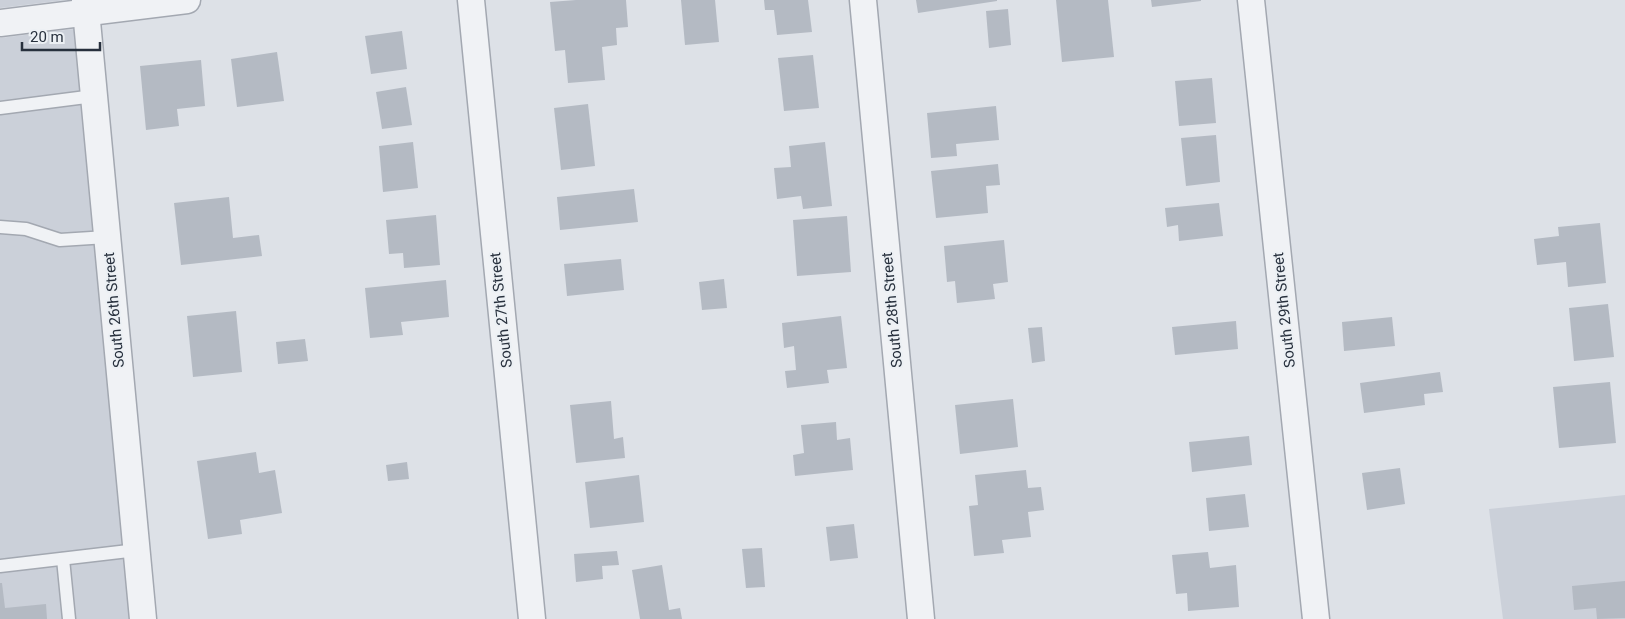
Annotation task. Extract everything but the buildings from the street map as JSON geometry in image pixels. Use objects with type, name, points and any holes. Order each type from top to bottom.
[{"type":"street","points":[[0,23],[85,6],[187,0]]},
{"type":"street","name":"South 27th Street","points":[[471,0],[532,619]]},
{"type":"street","name":"South 28th Street","points":[[863,0],[921,619]]},
{"type":"street","name":"South 29th Street","points":[[1251,0],[1316,619]]},
{"type":"street","name":"South 26th Street","points":[[85,6],[143,619]]},
{"type":"lane","points":[[0,108],[94,96]]},
{"type":"lane","points":[[0,227],[26,229],[60,240],[107,237]]},
{"type":"lane","points":[[0,566],[137,550]]},
{"type":"lane","points":[[63,559],[69,619]]},
{"type":"shaded area","points":[[0,0],[65,0],[0,8]]},
{"type":"shaded area","points":[[74,29],[130,619],[0,619],[0,38]]},
{"type":"shaded area","points":[[1625,495],[1625,619],[1503,619],[1489,509]]}]
